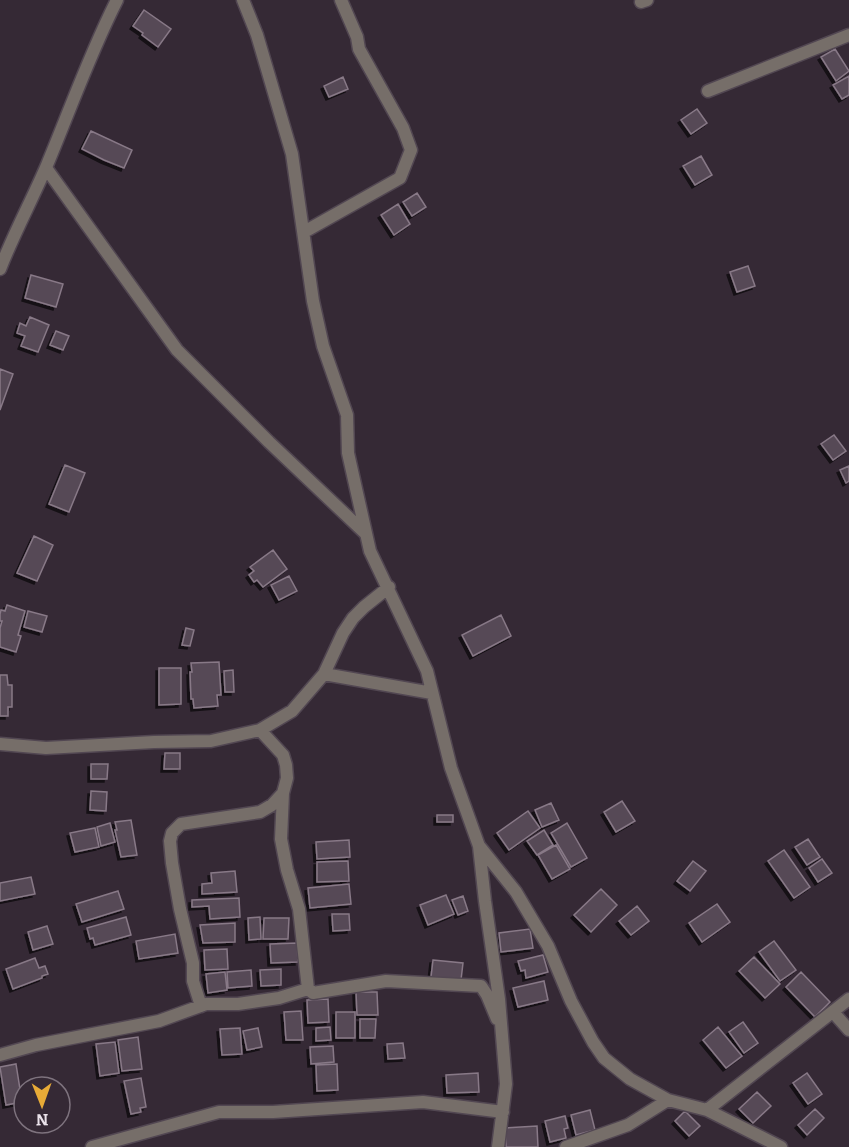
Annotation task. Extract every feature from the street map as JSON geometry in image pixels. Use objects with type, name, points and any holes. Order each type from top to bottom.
[{"type":"street","points":[[0,269],[12,237],[46,168],[100,33],[117,0]]},
{"type":"street","points":[[243,0],[257,35],[292,154],[313,301],[323,346],[347,415],[348,453],[370,551],[427,671],[451,768],[479,846],[484,901],[500,999],[506,1084],[498,1147]]},
{"type":"street","points":[[304,232],[400,178],[411,150],[403,128],[359,49],[357,37],[341,0]]},
{"type":"street","points":[[708,91],[849,35]]},
{"type":"street","points":[[46,168],[177,350],[365,533]]},
{"type":"street","points":[[0,744],[46,748],[211,741],[260,730],[292,711],[324,674],[343,633],[353,618],[389,587]]},
{"type":"street","points":[[324,674],[432,693]]},
{"type":"street","points":[[260,730],[283,755],[287,778],[283,793],[281,839],[286,870],[299,909],[308,989],[313,993],[386,981],[481,986],[488,995],[502,1028]]},
{"type":"street","points":[[201,1006],[194,981],[193,963],[172,863],[170,841],[172,833],[181,824],[261,812],[272,805],[283,793]]},
{"type":"street","points":[[479,846],[516,892],[548,946],[571,1000],[604,1058],[630,1079],[668,1100],[707,1110],[781,1147]]},
{"type":"street","points":[[0,1055],[36,1045],[159,1021],[201,1006],[279,998],[308,989]]},
{"type":"street","points":[[707,1110],[849,999]]},
{"type":"street","points":[[833,1012],[849,1030]]},
{"type":"street","points":[[566,1147],[628,1125],[668,1100]]},
{"type":"street","points":[[92,1147],[219,1112],[273,1112],[423,1102],[503,1112]]},
{"type":"building","points":[[144,10],[171,29],[158,47],[133,26]]},
{"type":"building","points":[[835,49],[849,71],[836,81],[821,57]]},
{"type":"building","points":[[849,76],[849,95],[842,99],[833,85]]},
{"type":"building","points":[[343,77],[348,89],[329,97],[324,86]]},
{"type":"building","points":[[697,109],[707,123],[691,134],[681,120]]},
{"type":"building","points":[[91,131],[132,150],[124,168],[82,149]]},
{"type":"building","points":[[701,156],[712,175],[695,185],[683,166]]},
{"type":"building","points":[[417,193],[426,207],[412,216],[403,202]]},
{"type":"building","points":[[398,204],[410,224],[394,235],[381,215]]},
{"type":"building","points":[[748,266],[755,286],[737,292],[730,272]]},
{"type":"building","points":[[31,275],[63,284],[56,307],[25,298]]},
{"type":"building","points":[[30,317],[49,325],[38,352],[21,346],[25,336],[17,333],[20,323],[26,326]]},
{"type":"building","points":[[56,331],[69,336],[63,350],[50,345]]},
{"type":"building","points":[[0,369],[13,374],[0,410]]},
{"type":"building","points":[[834,435],[846,451],[833,460],[821,444]]},
{"type":"building","points":[[65,465],[85,473],[69,512],[49,504]]},
{"type":"building","points":[[849,466],[849,481],[846,483],[840,470]]},
{"type":"building","points":[[34,536],[53,545],[37,581],[17,573]]},
{"type":"building","points":[[273,550],[287,569],[263,587],[257,580],[254,582],[249,575],[254,571],[250,567]]},
{"type":"building","points":[[289,576],[297,591],[279,600],[271,585]]},
{"type":"building","points":[[7,605],[25,611],[16,652],[0,647],[2,621],[0,621],[0,614],[1,610],[5,611]]},
{"type":"building","points":[[28,611],[47,616],[42,632],[24,627]]},
{"type":"building","points":[[501,615],[511,636],[473,656],[462,635]]},
{"type":"building","points":[[186,628],[194,630],[190,646],[182,645]]},
{"type":"building","points":[[219,662],[221,695],[217,695],[218,706],[194,708],[193,699],[191,699],[191,663]]},
{"type":"building","points":[[159,668],[181,668],[181,704],[159,705]]},
{"type":"building","points":[[233,670],[234,692],[225,692],[224,671]]},
{"type":"building","points":[[0,675],[7,675],[8,685],[12,685],[12,707],[8,707],[8,716],[0,716]]},
{"type":"building","points":[[165,753],[180,753],[180,769],[164,769]]},
{"type":"building","points":[[91,764],[108,764],[107,779],[91,779]]},
{"type":"building","points":[[91,791],[107,792],[106,811],[90,810]]},
{"type":"building","points":[[622,801],[635,821],[616,832],[604,812]]},
{"type":"building","points":[[551,803],[559,820],[542,827],[535,810]]},
{"type":"building","points":[[528,811],[540,828],[509,850],[497,833]]},
{"type":"building","points":[[437,815],[453,815],[453,822],[437,822]]},
{"type":"building","points":[[131,820],[137,855],[121,857],[115,822]]},
{"type":"building","points":[[110,823],[115,842],[101,846],[97,827]]},
{"type":"building","points":[[567,823],[587,858],[571,867],[551,833]]},
{"type":"building","points":[[95,828],[99,847],[75,852],[70,833]]},
{"type":"building","points":[[544,830],[553,845],[537,855],[527,841]]},
{"type":"building","points":[[808,839],[820,857],[807,865],[795,847]]},
{"type":"building","points":[[349,840],[350,857],[317,859],[316,842]]},
{"type":"building","points":[[556,845],[570,869],[552,879],[538,855]]},
{"type":"building","points":[[784,850],[810,887],[794,898],[768,861]]},
{"type":"building","points":[[822,859],[832,873],[818,882],[809,868]]},
{"type":"building","points":[[348,861],[349,881],[317,882],[317,862]]},
{"type":"building","points":[[693,861],[706,871],[690,891],[677,881]]},
{"type":"building","points":[[235,871],[237,892],[202,894],[202,884],[212,883],[211,873]]},
{"type":"building","points":[[31,877],[35,894],[0,901],[0,883]]},
{"type":"building","points":[[349,884],[351,904],[310,908],[308,888]]},
{"type":"building","points":[[601,889],[617,905],[591,932],[574,915]]},
{"type":"building","points":[[118,891],[124,909],[82,922],[76,904]]},
{"type":"building","points":[[446,895],[454,914],[428,925],[420,905]]},
{"type":"building","points":[[463,896],[468,911],[458,915],[452,900]]},
{"type":"building","points":[[239,898],[240,917],[210,919],[209,906],[192,907],[192,900]]},
{"type":"building","points":[[717,904],[730,922],[702,942],[689,923]]},
{"type":"building","points":[[637,906],[649,921],[631,935],[619,921]]},
{"type":"building","points":[[332,914],[349,914],[350,930],[333,931]]},
{"type":"building","points":[[126,917],[131,935],[95,945],[93,938],[90,939],[87,928]]},
{"type":"building","points":[[260,917],[261,939],[249,940],[248,918]]},
{"type":"building","points":[[264,918],[289,918],[288,939],[263,939]]},
{"type":"building","points":[[235,923],[235,942],[203,943],[200,925]]},
{"type":"building","points":[[47,926],[53,944],[33,950],[28,932]]},
{"type":"building","points":[[530,929],[533,948],[501,952],[499,933]]},
{"type":"building","points":[[175,934],[178,953],[139,959],[136,941]]},
{"type":"building","points":[[774,941],[796,970],[780,981],[759,952]]},
{"type":"building","points":[[297,943],[298,962],[271,963],[270,944]]},
{"type":"building","points":[[227,949],[228,969],[205,970],[204,950]]},
{"type":"building","points":[[543,955],[548,972],[526,978],[525,970],[521,971],[518,961]]},
{"type":"building","points":[[754,957],[780,984],[765,998],[739,971]]},
{"type":"building","points":[[35,958],[39,968],[45,966],[48,974],[13,989],[6,969]]},
{"type":"building","points":[[433,960],[463,963],[461,980],[431,977]]},
{"type":"building","points":[[281,969],[281,985],[261,986],[260,970]]},
{"type":"building","points":[[251,970],[252,986],[228,988],[227,972]]},
{"type":"building","points":[[225,972],[227,990],[208,993],[206,974]]},
{"type":"building","points":[[801,972],[830,1002],[815,1017],[786,987]]},
{"type":"building","points":[[544,981],[548,1000],[518,1007],[513,988]]},
{"type":"building","points":[[356,992],[377,992],[378,1015],[357,1015]]},
{"type":"building","points":[[328,999],[329,1022],[308,1023],[307,1000]]},
{"type":"building","points":[[301,1011],[303,1040],[286,1040],[284,1012]]},
{"type":"building","points":[[336,1012],[355,1012],[355,1038],[336,1038]]},
{"type":"building","points":[[360,1019],[376,1019],[375,1038],[360,1038]]},
{"type":"building","points":[[743,1022],[758,1043],[744,1053],[729,1032]]},
{"type":"building","points":[[330,1027],[331,1040],[316,1041],[316,1028]]},
{"type":"building","points":[[718,1027],[742,1056],[726,1068],[703,1040]]},
{"type":"building","points":[[240,1028],[242,1054],[222,1055],[220,1029]]},
{"type":"building","points":[[258,1028],[262,1047],[247,1050],[243,1031]]},
{"type":"building","points":[[138,1037],[142,1069],[122,1071],[118,1040]]},
{"type":"building","points":[[115,1042],[119,1073],[100,1076],[96,1044]]},
{"type":"building","points":[[403,1043],[405,1058],[388,1059],[387,1044]]},
{"type":"building","points":[[333,1046],[334,1062],[311,1064],[310,1047]]},
{"type":"building","points":[[16,1064],[18,1075],[12,1075],[12,1104],[6,1105],[0,1067]]},
{"type":"building","points":[[337,1064],[338,1090],[317,1091],[316,1065]]},
{"type":"building","points":[[478,1073],[479,1092],[447,1093],[446,1075]]},
{"type":"building","points":[[807,1073],[822,1094],[808,1104],[793,1083]]},
{"type":"building","points":[[141,1078],[146,1107],[140,1108],[141,1112],[131,1114],[124,1081]]},
{"type":"building","points":[[757,1092],[771,1106],[753,1123],[739,1109]]},
{"type":"building","points":[[815,1109],[824,1118],[807,1135],[798,1125]]},
{"type":"building","points":[[590,1110],[595,1130],[576,1135],[571,1115]]},
{"type":"building","points":[[685,1111],[700,1126],[689,1136],[675,1121]]},
{"type":"building","points":[[565,1116],[568,1128],[564,1129],[566,1138],[550,1142],[545,1121]]},
{"type":"building","points":[[537,1126],[538,1147],[506,1147],[505,1128]]}]
